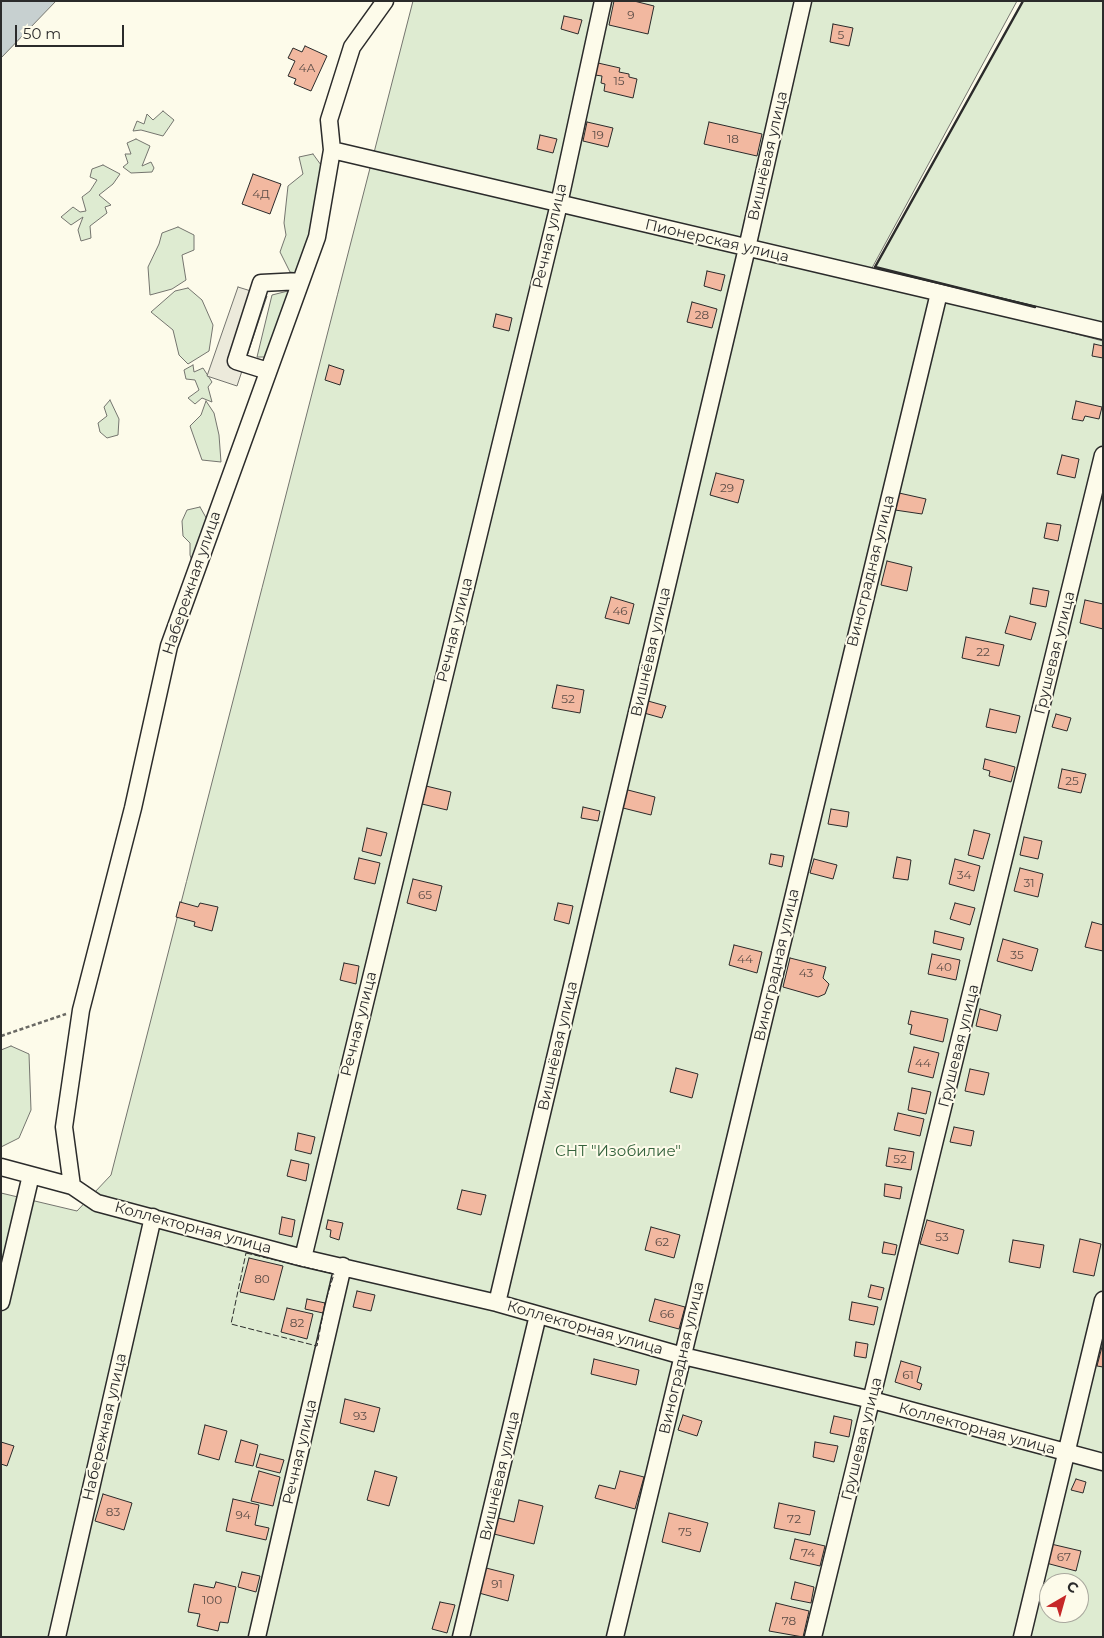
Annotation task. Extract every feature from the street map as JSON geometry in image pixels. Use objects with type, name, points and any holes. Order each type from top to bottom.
[{"type":"street","name":"Набережная улица","points":[[72,1186],[64,1127],[81,1010],[133,808],[168,646],[317,237],[332,150],[329,120],[352,47],[385,1]]},
{"type":"street","name":"Речная улица","points":[[303,1258],[559,204],[603,1]]},
{"type":"street","name":"Вишнёвая улица","points":[[497,1303],[747,248],[803,1]]},
{"type":"street","name":"Пионерская улица","points":[[332,150],[1103,331]]},
{"type":"street","points":[[268,371],[236,361],[261,283],[301,281]]},
{"type":"street","name":"Виноградная улица","points":[[616,1637],[939,293]]},
{"type":"street","name":"Грушевая улица","points":[[814,1637],[1103,455]]},
{"type":"street","name":"Коллекторная улица","points":[[1,1167],[72,1186],[97,1203],[303,1258],[497,1303],[683,1356],[872,1400],[1067,1454],[1103,1462]]},
{"type":"street","points":[[1,1302],[32,1175]]},
{"type":"street","name":"Набережная улица","points":[[57,1637],[153,1217]]},
{"type":"street","name":"Речная улица","points":[[257,1637],[343,1266]]},
{"type":"street","points":[[1022,1637],[1103,1300]]},
{"type":"street","name":"Вишнёвая улица","points":[[461,1637],[538,1315]]},
{"type":"path","points":[[1,1036],[81,1010]]},
{"type":"green space","name":"СНТ \"Изобилие\"","points":[[413,1],[1017,1],[866,279],[1103,341],[1103,1637],[1,1637],[1,1193],[77,1211],[111,1175]]},
{"type":"green space","points":[[1023,1],[1103,1],[1103,323],[875,267]]},
{"type":"green space","points":[[163,111],[174,120],[163,136],[141,130],[133,131],[137,121],[144,124],[147,114],[153,120]]},
{"type":"green space","points":[[136,139],[150,146],[142,166],[151,162],[154,168],[152,172],[131,173],[123,167],[128,163],[125,154],[131,154],[127,143]]},
{"type":"green space","points":[[313,154],[321,165],[313,234],[298,273],[290,272],[280,252],[286,235],[284,223],[288,186],[303,174],[299,157]]},
{"type":"green space","points":[[103,165],[120,174],[113,184],[99,195],[111,205],[105,207],[107,213],[90,226],[91,238],[81,241],[78,230],[83,217],[71,225],[61,217],[73,207],[80,212],[86,211],[82,197],[90,191],[97,180],[90,177],[92,169]]},
{"type":"green space","points":[[178,227],[194,235],[194,250],[182,255],[186,280],[172,289],[150,295],[148,267],[162,233]]},
{"type":"green space","points":[[188,288],[202,300],[213,325],[209,351],[188,364],[179,355],[173,330],[151,312],[175,291]]},
{"type":"green space","points":[[292,290],[268,357],[257,357],[272,295]]},
{"type":"green space","points":[[193,365],[194,372],[203,368],[212,382],[208,387],[212,402],[202,398],[195,404],[188,398],[199,390],[195,380],[186,379],[184,370]]},
{"type":"green space","points":[[110,400],[119,419],[118,435],[107,438],[100,432],[98,423],[107,416],[104,407]]},
{"type":"green space","points":[[206,401],[214,413],[219,435],[221,462],[202,460],[190,426],[201,415]]},
{"type":"green space","points":[[200,507],[208,521],[193,564],[190,555],[190,543],[183,536],[182,521],[187,510]]},
{"type":"green space","points":[[11,1046],[29,1054],[31,1110],[19,1138],[1,1147],[1,1050]]},
{"type":"shaded area","points":[[1,1],[56,1],[1,58]]},
{"type":"shaded area","points":[[238,287],[267,296],[237,386],[207,376]]},
{"type":"building","points":[[614,1],[634,1],[654,6],[648,34],[609,25]]},
{"type":"building","points":[[564,16],[582,20],[578,34],[561,29]]},
{"type":"building","points":[[833,24],[853,28],[849,46],[830,42]]},
{"type":"building","points":[[305,46],[327,56],[311,91],[294,84],[296,79],[288,76],[295,61],[288,58],[293,48],[302,52]]},
{"type":"building","points":[[598,63],[620,68],[619,72],[629,74],[629,77],[637,79],[633,98],[604,91],[605,84],[601,83],[602,76],[595,75]]},
{"type":"building","points":[[587,122],[613,128],[608,147],[583,141]]},
{"type":"building","points":[[709,122],[762,134],[757,156],[704,144]]},
{"type":"building","points":[[540,135],[557,139],[553,153],[537,149]]},
{"type":"building","points":[[253,174],[281,184],[270,214],[242,204]]},
{"type":"building","points":[[707,271],[725,275],[721,291],[704,286]]},
{"type":"building","points":[[692,302],[717,309],[712,328],[687,322]]},
{"type":"building","points":[[496,314],[512,318],[509,331],[493,327]]},
{"type":"building","points":[[1094,344],[1103,346],[1103,358],[1092,356]]},
{"type":"building","points":[[329,365],[344,370],[340,385],[325,380]]},
{"type":"building","points":[[1076,401],[1102,407],[1099,419],[1085,416],[1083,421],[1072,419]]},
{"type":"building","points":[[1062,455],[1079,459],[1075,478],[1057,474]]},
{"type":"building","points":[[716,473],[744,480],[738,503],[710,495]]},
{"type":"building","points":[[899,493],[926,499],[922,514],[895,510]]},
{"type":"building","points":[[1047,523],[1061,525],[1058,541],[1044,538]]},
{"type":"building","points":[[887,561],[912,567],[907,591],[881,585]]},
{"type":"building","points":[[1033,588],[1049,591],[1046,607],[1030,604]]},
{"type":"building","points":[[611,597],[634,604],[629,624],[605,618]]},
{"type":"building","points":[[1085,600],[1103,604],[1103,629],[1080,623]]},
{"type":"building","points":[[1010,616],[1036,623],[1031,640],[1005,633]]},
{"type":"building","points":[[966,637],[1004,645],[999,666],[962,658]]},
{"type":"building","points":[[557,685],[584,690],[580,713],[552,708]]},
{"type":"building","points":[[648,701],[666,706],[662,718],[644,713]]},
{"type":"building","points":[[990,709],[1020,716],[1016,733],[986,727]]},
{"type":"building","points":[[1056,714],[1071,718],[1067,731],[1052,727]]},
{"type":"building","points":[[985,759],[1015,767],[1011,782],[989,776],[990,771],[983,769]]},
{"type":"building","points":[[1062,769],[1086,774],[1081,793],[1058,788]]},
{"type":"building","points":[[426,786],[451,792],[447,810],[422,804]]},
{"type":"building","points":[[624,789],[655,797],[651,815],[619,807]]},
{"type":"building","points":[[583,807],[600,811],[598,821],[581,818]]},
{"type":"building","points":[[831,809],[849,812],[847,827],[828,824]]},
{"type":"building","points":[[367,828],[387,833],[381,856],[362,851]]},
{"type":"building","points":[[974,830],[990,834],[983,859],[968,855]]},
{"type":"building","points":[[1024,837],[1042,841],[1038,859],[1020,855]]},
{"type":"building","points":[[771,854],[784,856],[782,867],[769,864]]},
{"type":"building","points":[[897,857],[911,860],[908,880],[893,878]]},
{"type":"building","points":[[359,858],[380,863],[375,884],[354,879]]},
{"type":"building","points":[[814,859],[837,865],[833,879],[810,873]]},
{"type":"building","points":[[955,859],[980,866],[974,891],[949,884]]},
{"type":"building","points":[[1020,868],[1043,874],[1038,897],[1014,891]]},
{"type":"building","points":[[413,879],[442,886],[436,911],[407,903]]},
{"type":"building","points":[[180,902],[198,907],[200,903],[218,907],[212,931],[194,926],[195,922],[176,917]]},
{"type":"building","points":[[558,903],[573,906],[569,924],[554,920]]},
{"type":"building","points":[[955,903],[975,908],[970,925],[950,919]]},
{"type":"building","points":[[1092,922],[1103,925],[1103,951],[1085,947]]},
{"type":"building","points":[[935,931],[964,938],[961,950],[933,943]]},
{"type":"building","points":[[1003,939],[1038,949],[1032,971],[997,961]]},
{"type":"building","points":[[734,945],[762,952],[757,973],[729,965]]},
{"type":"building","points":[[932,954],[960,960],[956,980],[928,974]]},
{"type":"building","points":[[790,958],[826,967],[823,978],[829,984],[825,994],[818,997],[783,987]]},
{"type":"building","points":[[344,963],[359,966],[356,984],[340,980]]},
{"type":"building","points":[[980,1009],[1001,1015],[997,1031],[976,1026]]},
{"type":"building","points":[[911,1011],[948,1019],[943,1042],[910,1034],[912,1025],[908,1024]]},
{"type":"building","points":[[914,1047],[939,1053],[933,1078],[908,1072]]},
{"type":"building","points":[[676,1068],[698,1074],[692,1098],[670,1092]]},
{"type":"building","points":[[970,1069],[989,1073],[984,1095],[965,1091]]},
{"type":"building","points":[[912,1088],[931,1092],[926,1114],[908,1110]]},
{"type":"building","points":[[898,1113],[924,1119],[920,1136],[894,1130]]},
{"type":"building","points":[[954,1127],[974,1131],[971,1146],[950,1142]]},
{"type":"building","points":[[298,1133],[315,1137],[311,1154],[295,1150]]},
{"type":"building","points":[[889,1148],[914,1152],[911,1170],[886,1166]]},
{"type":"building","points":[[291,1160],[309,1164],[306,1181],[287,1176]]},
{"type":"building","points":[[885,1184],[902,1187],[900,1199],[884,1196]]},
{"type":"building","points":[[462,1190],[486,1195],[481,1215],[457,1209]]},
{"type":"building","points":[[282,1217],[295,1220],[292,1237],[279,1234]]},
{"type":"building","points":[[328,1220],[343,1223],[339,1240],[330,1237],[331,1230],[326,1229]]},
{"type":"building","points":[[927,1220],[964,1230],[958,1254],[920,1244]]},
{"type":"building","points":[[651,1227],[680,1235],[674,1258],[645,1250]]},
{"type":"building","points":[[1080,1239],[1101,1244],[1094,1276],[1073,1272]]},
{"type":"building","points":[[1013,1240],[1044,1245],[1040,1268],[1009,1262]]},
{"type":"building","points":[[884,1242],[897,1245],[895,1255],[882,1253]]},
{"type":"building","points":[[249,1258],[283,1266],[274,1300],[240,1292]]},
{"type":"building","points":[[871,1285],[884,1288],[881,1300],[868,1297]]},
{"type":"building","points":[[357,1291],[375,1295],[371,1311],[353,1307]]},
{"type":"building","points":[[307,1299],[325,1303],[323,1313],[305,1309]]},
{"type":"building","points":[[655,1299],[685,1307],[679,1329],[649,1321]]},
{"type":"building","points":[[852,1302],[878,1307],[874,1325],[849,1320]]},
{"type":"building","points":[[287,1308],[313,1314],[307,1339],[281,1332]]},
{"type":"building","points":[[856,1342],[868,1344],[866,1358],[854,1356]]},
{"type":"building","points":[[1103,1343],[1103,1367],[1097,1366]]},
{"type":"building","points":[[594,1359],[639,1370],[636,1385],[591,1374]]},
{"type":"building","points":[[901,1361],[921,1367],[917,1382],[922,1384],[920,1390],[895,1382]]},
{"type":"building","points":[[345,1399],[380,1408],[374,1432],[340,1423]]},
{"type":"building","points":[[683,1415],[702,1421],[697,1436],[678,1430]]},
{"type":"building","points":[[834,1416],[852,1420],[849,1437],[830,1433]]},
{"type":"building","points":[[205,1425],[227,1431],[219,1460],[198,1454]]},
{"type":"building","points":[[241,1440],[258,1445],[253,1466],[235,1462]]},
{"type":"building","points":[[1,1442],[14,1446],[7,1466],[1,1464]]},
{"type":"building","points":[[815,1442],[838,1446],[834,1462],[813,1457]]},
{"type":"building","points":[[260,1454],[284,1460],[280,1473],[256,1467]]},
{"type":"building","points":[[259,1471],[280,1477],[273,1506],[251,1501]]},
{"type":"building","points":[[375,1471],[397,1477],[389,1506],[367,1500]]},
{"type":"building","points":[[620,1471],[644,1477],[635,1509],[595,1498],[599,1485],[615,1489]]},
{"type":"building","points":[[1076,1479],[1086,1482],[1083,1493],[1071,1490]]},
{"type":"building","points":[[103,1494],[132,1503],[124,1530],[95,1521]]},
{"type":"building","points":[[233,1499],[259,1505],[255,1525],[269,1528],[266,1540],[226,1531]]},
{"type":"building","points":[[519,1500],[543,1506],[534,1544],[490,1533],[494,1517],[514,1522]]},
{"type":"building","points":[[779,1503],[815,1511],[810,1535],[774,1528]]},
{"type":"building","points":[[669,1513],[708,1523],[700,1552],[662,1542]]},
{"type":"building","points":[[795,1539],[825,1546],[820,1566],[790,1559]]},
{"type":"building","points":[[1051,1544],[1081,1551],[1076,1571],[1046,1563]]},
{"type":"building","points":[[486,1568],[514,1575],[508,1601],[479,1593]]},
{"type":"building","points":[[242,1572],[260,1576],[256,1592],[238,1587]]},
{"type":"building","points":[[216,1582],[236,1587],[228,1623],[220,1622],[218,1631],[197,1626],[200,1614],[188,1612],[194,1584],[214,1588]]},
{"type":"building","points":[[795,1582],[814,1587],[811,1603],[791,1599]]},
{"type":"building","points":[[440,1602],[455,1605],[447,1633],[432,1629]]},
{"type":"building","points":[[776,1603],[809,1611],[803,1637],[769,1631]]},
{"type":"fence","points":[[246,1253],[334,1274],[325,1303],[317,1346],[231,1324],[246,1253]]},
{"type":"wall","points":[[1023,1],[875,267],[1035,307]]}]
